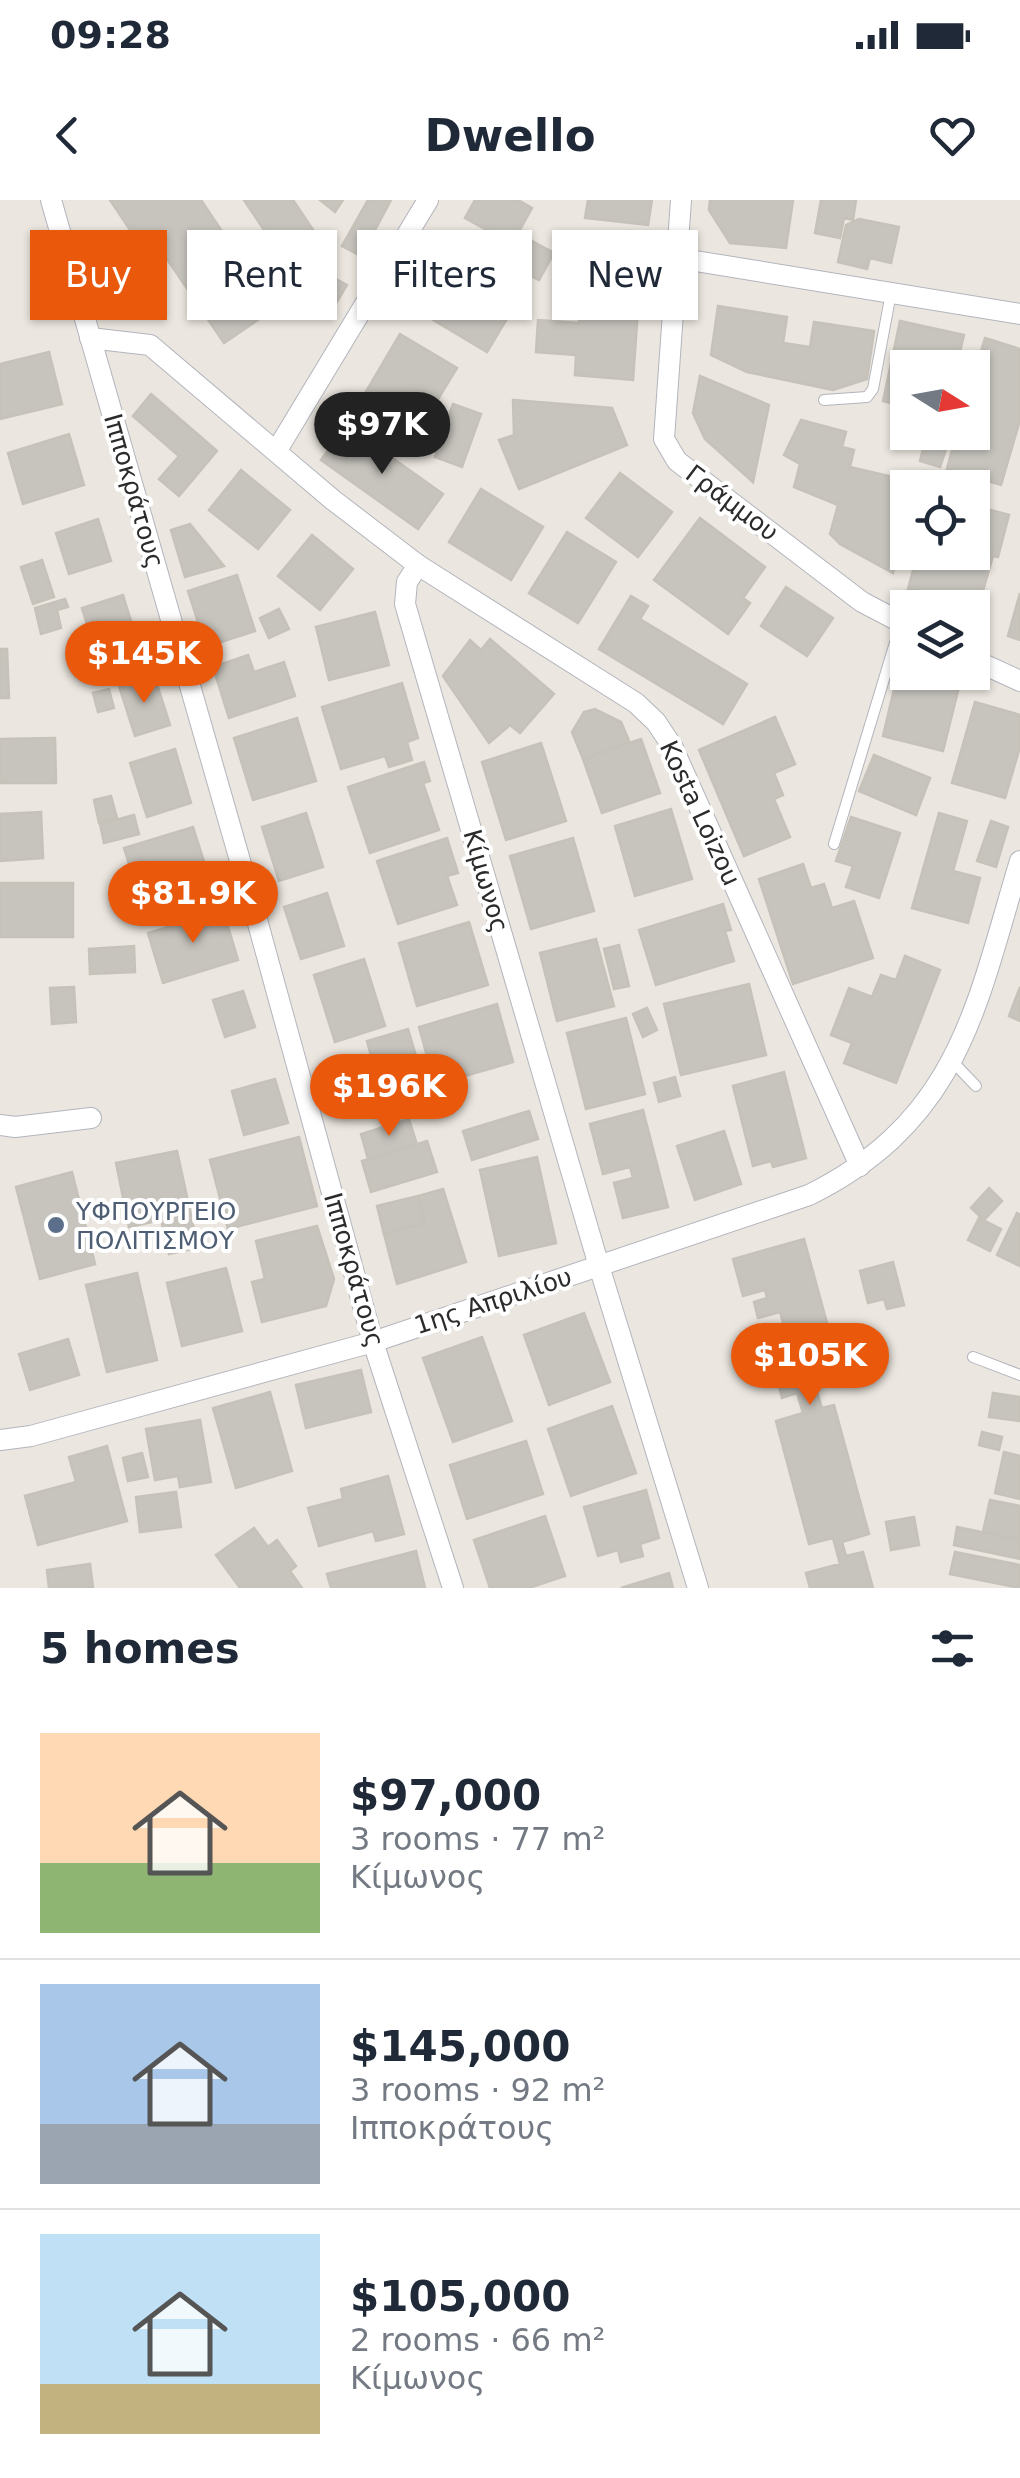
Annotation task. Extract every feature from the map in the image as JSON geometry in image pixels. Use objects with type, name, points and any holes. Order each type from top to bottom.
[{"type":"street","name":"Ιπποκράτους","points":[[51,200],[374,1342],[452,1588]]},
{"type":"street","points":[[278,450],[428,200]]},
{"type":"street","name":"Γράμμου","points":[[679,230],[681,200]]},
{"type":"street","points":[[698,261],[1020,314]]},
{"type":"street","name":"Γράμμου","points":[[673,320],[664,438],[677,461],[862,602],[890,617]]},
{"type":"street","points":[[90,338],[150,345],[333,500],[418,565]]},
{"type":"street","name":"Kosta Loizou","points":[[418,565],[600,678],[656,722],[672,746],[860,1166]]},
{"type":"street","name":"Κίμωνος","points":[[418,565],[407,582],[405,604],[598,1266],[698,1588]]},
{"type":"street","points":[[990,667],[1020,681]]},
{"type":"street","name":"1ης Απριλίου","points":[[0,1440],[32,1436],[374,1342],[809,1195],[860,1166],[900,1131],[930,1096],[976,1013],[1019,867]]},
{"type":"street","points":[[0,1125],[91,1118]]},
{"type":"lane","points":[[824,400],[867,397],[873,388],[890,293]]},
{"type":"lane","points":[[834,844],[890,669]]},
{"type":"lane","points":[[952,1061],[976,1086]]},
{"type":"lane","points":[[973,1357],[1020,1374]]},
{"type":"building","points":[[110,200],[201,200],[221,230],[187,230],[187,288],[167,259],[167,230],[130,230]]},
{"type":"building","points":[[244,200],[293,200],[313,230],[264,230]]},
{"type":"building","points":[[320,200],[343,200],[335,212]]},
{"type":"building","points":[[368,200],[391,200],[375,230],[357,230],[357,254],[342,246]]},
{"type":"building","points":[[475,200],[518,200],[532,208],[520,230],[487,230],[465,218]]},
{"type":"building","points":[[588,200],[652,200],[648,225],[585,218]]},
{"type":"building","points":[[710,200],[793,200],[786,248],[730,243],[709,210]]},
{"type":"building","points":[[821,200],[856,200],[853,220],[844,218],[840,238],[815,233]]},
{"type":"building","points":[[859,219],[899,227],[891,263],[870,258],[867,269],[838,262],[846,225]]},
{"type":"building","points":[[532,241],[552,252],[539,280],[532,276]]},
{"type":"building","points":[[337,280],[347,285],[337,302]]},
{"type":"building","points":[[718,306],[787,317],[783,343],[810,347],[814,322],[874,331],[867,379],[833,390],[747,372],[711,355]]},
{"type":"building","points":[[208,320],[258,320],[224,343]]},
{"type":"building","points":[[433,320],[506,320],[487,352]]},
{"type":"building","points":[[538,320],[637,320],[633,380],[575,375],[576,355],[536,352]]},
{"type":"building","points":[[900,321],[964,335],[960,350],[894,350]]},
{"type":"building","points":[[400,334],[457,368],[417,434],[361,400]]},
{"type":"building","points":[[985,338],[1020,349],[1020,420],[1001,485],[990,482],[990,470],[947,469],[952,450],[990,450],[990,350],[981,350]]},
{"type":"building","points":[[49,352],[62,404],[0,419],[0,364]]},
{"type":"building","points":[[890,368],[890,403],[883,401]]},
{"type":"building","points":[[700,376],[769,405],[753,482],[705,439],[693,413]]},
{"type":"building","points":[[151,394],[217,451],[179,496],[159,479],[179,456],[133,416]]},
{"type":"building","points":[[513,400],[612,408],[627,445],[519,489],[499,440],[514,435]]},
{"type":"building","points":[[453,404],[481,414],[462,467],[435,457]]},
{"type":"building","points":[[801,420],[846,432],[842,447],[854,450],[850,467],[890,476],[893,573],[840,544],[830,534],[838,505],[794,487],[800,464],[784,455]]},
{"type":"building","points":[[346,425],[443,494],[418,529],[321,460]]},
{"type":"building","points":[[69,434],[84,485],[23,504],[8,453]]},
{"type":"building","points":[[923,450],[946,450],[940,467],[920,461]]},
{"type":"building","points":[[241,470],[290,510],[258,549],[209,510]]},
{"type":"building","points":[[620,473],[672,512],[638,557],[586,518]]},
{"type":"building","points":[[481,489],[543,527],[511,580],[449,542]]},
{"type":"building","points":[[990,510],[1009,515],[998,557],[993,556],[990,566]]},
{"type":"building","points":[[700,518],[765,567],[743,598],[750,603],[728,634],[654,580]]},
{"type":"building","points":[[98,519],[111,561],[69,574],[56,533]]},
{"type":"building","points":[[190,524],[224,566],[185,577],[171,530]]},
{"type":"building","points":[[567,532],[616,562],[578,623],[529,593]]},
{"type":"building","points":[[312,535],[353,569],[320,610],[278,576]]},
{"type":"building","points":[[42,560],[54,597],[33,604],[21,567]]},
{"type":"building","points":[[913,570],[989,570],[983,590],[908,589]]},
{"type":"building","points":[[237,575],[255,631],[206,647],[188,591]]},
{"type":"building","points":[[786,587],[833,618],[807,656],[761,626]]},
{"type":"building","points":[[1020,593],[1020,640],[1008,636]]},
{"type":"building","points":[[123,595],[139,647],[98,660],[82,608]]},
{"type":"building","points":[[631,596],[648,606],[640,619],[747,684],[723,724],[599,649]]},
{"type":"building","points":[[65,599],[68,607],[57,610],[61,628],[41,634],[35,608]]},
{"type":"building","points":[[279,609],[289,629],[269,638],[260,618]]},
{"type":"building","points":[[375,612],[389,665],[329,680],[316,627]]},
{"type":"building","points":[[490,639],[554,694],[520,733],[510,725],[489,743],[443,676],[470,640],[481,650]]},
{"type":"building","points":[[0,649],[7,649],[9,698],[0,698]]},
{"type":"building","points":[[248,655],[254,672],[284,662],[295,696],[229,718],[213,667]]},
{"type":"building","points":[[154,675],[170,725],[135,736],[119,686]]},
{"type":"building","points":[[402,683],[418,738],[407,742],[412,760],[389,767],[385,756],[341,769],[322,707]]},
{"type":"building","points":[[109,689],[114,708],[98,712],[93,693]]},
{"type":"building","points":[[894,690],[958,690],[943,751],[883,736]]},
{"type":"building","points":[[975,702],[1020,715],[1020,747],[1005,798],[952,783]]},
{"type":"building","points":[[595,709],[621,722],[630,743],[583,759],[572,732],[584,712]]},
{"type":"building","points":[[775,717],[795,764],[774,773],[783,795],[774,799],[790,837],[744,856],[699,750]]},
{"type":"building","points":[[297,718],[316,781],[253,800],[234,738]]},
{"type":"building","points":[[55,738],[56,783],[0,783],[0,739]]},
{"type":"building","points":[[641,739],[660,793],[602,813],[583,759]]},
{"type":"building","points":[[541,743],[566,821],[506,840],[482,762]]},
{"type":"building","points":[[175,749],[191,803],[147,817],[130,763]]},
{"type":"building","points":[[874,755],[930,778],[916,815],[859,791]]},
{"type":"building","points":[[424,762],[430,781],[423,783],[439,830],[370,853],[348,787]]},
{"type":"building","points":[[111,796],[117,818],[99,823],[94,800]]},
{"type":"building","points":[[671,809],[692,879],[635,896],[615,826]]},
{"type":"building","points":[[41,812],[43,858],[0,861],[0,814]]},
{"type":"building","points":[[306,813],[323,867],[279,881],[262,827]]},
{"type":"building","points":[[939,813],[967,821],[953,871],[980,878],[968,923],[912,908]]},
{"type":"building","points":[[134,815],[139,834],[104,843],[100,824]]},
{"type":"building","points":[[851,817],[900,833],[879,898],[846,887],[853,866],[836,861]]},
{"type":"building","points":[[991,821],[1008,827],[996,867],[977,861]]},
{"type":"building","points":[[193,827],[212,887],[143,908],[124,848]]},
{"type":"building","points":[[447,838],[458,873],[447,876],[457,905],[398,924],[377,861]]},
{"type":"building","points":[[573,838],[594,911],[531,929],[510,856]]},
{"type":"building","points":[[803,864],[811,888],[824,884],[832,908],[854,901],[873,958],[793,984],[759,879]]},
{"type":"building","points":[[0,883],[73,883],[73,937],[0,937]]},
{"type":"building","points":[[327,893],[344,946],[301,959],[284,907]]},
{"type":"building","points":[[723,904],[731,930],[725,931],[734,961],[656,985],[639,930]]},
{"type":"building","points":[[223,910],[238,960],[163,983],[148,933]]},
{"type":"building","points":[[469,922],[488,985],[417,1006],[399,943]]},
{"type":"building","points":[[596,939],[614,1006],[557,1021],[540,953]]},
{"type":"building","points":[[619,945],[629,986],[614,989],[604,949]]},
{"type":"building","points":[[134,946],[135,972],[90,974],[89,949]]},
{"type":"building","points":[[905,956],[940,970],[896,1083],[844,1063],[852,1043],[831,1035],[849,988],[872,997],[881,975],[896,980]]},
{"type":"building","points":[[364,959],[385,1026],[335,1042],[314,975]]},
{"type":"building","points":[[749,984],[766,1055],[681,1075],[664,1004]]},
{"type":"building","points":[[74,987],[76,1022],[52,1024],[50,988]]},
{"type":"building","points":[[1020,987],[1020,1021],[1009,1016]]},
{"type":"building","points":[[243,991],[255,1027],[225,1037],[213,1000]]},
{"type":"building","points":[[497,1004],[513,1062],[451,1080],[455,1091],[438,1096],[419,1027]]},
{"type":"building","points":[[647,1008],[657,1030],[643,1037],[633,1014]]},
{"type":"building","points":[[626,1018],[645,1094],[586,1109],[567,1033]]},
{"type":"building","points":[[408,1029],[427,1093],[405,1099],[401,1087],[381,1093],[367,1041]]},
{"type":"building","points":[[784,1072],[806,1158],[773,1167],[771,1161],[753,1166],[733,1086]]},
{"type":"building","points":[[675,1077],[680,1096],[659,1102],[654,1083]]},
{"type":"building","points":[[275,1079],[288,1123],[244,1135],[232,1091]]},
{"type":"building","points":[[643,1110],[668,1207],[623,1218],[614,1183],[633,1178],[630,1167],[603,1174],[590,1124]]},
{"type":"building","points":[[529,1111],[538,1139],[472,1160],[463,1131]]},
{"type":"building","points":[[409,1119],[417,1145],[368,1159],[361,1134]]},
{"type":"building","points":[[724,1131],[741,1184],[695,1200],[677,1146]]},
{"type":"building","points":[[299,1137],[317,1206],[228,1229],[210,1160]]},
{"type":"building","points":[[427,1141],[437,1172],[371,1192],[362,1161]]},
{"type":"building","points":[[177,1151],[194,1229],[188,1230],[192,1249],[169,1254],[161,1220],[129,1227],[116,1163]]},
{"type":"building","points":[[537,1157],[556,1243],[499,1256],[480,1170]]},
{"type":"building","name":"ΥΦΠΟΥΡΓΕΙΟ ΠΟΛΙΤΙΣΜΟΥ","points":[[72,1172],[95,1264],[40,1279],[16,1187]]},
{"type":"building","points":[[989,1188],[1002,1201],[984,1220],[971,1208]]},
{"type":"building","points":[[443,1189],[466,1262],[397,1284],[384,1234],[425,1223],[418,1196]]},
{"type":"building","points":[[418,1196],[425,1223],[384,1234],[377,1206]]},
{"type":"building","points":[[1017,1213],[1020,1215],[1020,1266],[997,1255]]},
{"type":"building","points":[[979,1218],[1001,1229],[990,1251],[968,1240]]},
{"type":"building","points":[[317,1226],[334,1279],[326,1306],[262,1322],[252,1282],[265,1279],[256,1241]]},
{"type":"building","points":[[804,1239],[842,1378],[815,1386],[822,1408],[834,1405],[869,1534],[842,1542],[846,1556],[863,1552],[873,1588],[810,1588],[806,1573],[840,1564],[833,1538],[809,1544],[776,1421],[803,1413],[797,1393],[782,1398],[777,1378],[791,1374],[784,1347],[769,1351],[766,1340],[786,1334],[780,1312],[758,1318],[754,1302],[767,1298],[765,1290],[743,1296],[733,1259]]},
{"type":"building","points":[[893,1262],[904,1305],[887,1309],[884,1299],[868,1303],[860,1271]]},
{"type":"building","points":[[226,1268],[242,1331],[182,1346],[167,1283]]},
{"type":"building","points":[[137,1273],[157,1360],[107,1372],[86,1285]]},
{"type":"building","points":[[584,1313],[610,1382],[549,1405],[524,1335]]},
{"type":"building","points":[[482,1337],[512,1421],[453,1442],[423,1358]]},
{"type":"building","points":[[68,1339],[79,1375],[30,1390],[19,1354]]},
{"type":"building","points":[[361,1370],[371,1412],[306,1428],[296,1385]]},
{"type":"building","points":[[270,1392],[292,1471],[236,1488],[213,1408]]},
{"type":"building","points":[[993,1393],[1020,1397],[1020,1421],[989,1417]]},
{"type":"building","points":[[612,1406],[636,1473],[571,1496],[548,1429]]},
{"type":"building","points":[[200,1420],[211,1482],[180,1487],[178,1476],[155,1480],[146,1429]]},
{"type":"building","points":[[982,1432],[1002,1437],[999,1450],[979,1445]]},
{"type":"building","points":[[526,1441],[543,1494],[467,1519],[450,1465]]},
{"type":"building","points":[[107,1446],[127,1521],[38,1545],[25,1496],[76,1482],[69,1457]]},
{"type":"building","points":[[1004,1452],[1020,1456],[1020,1499],[995,1493]]},
{"type":"building","points":[[142,1453],[148,1477],[128,1481],[123,1458]]},
{"type":"building","points":[[388,1476],[404,1534],[376,1541],[373,1531],[319,1546],[308,1508],[343,1499],[341,1489]]},
{"type":"building","points":[[646,1490],[659,1538],[640,1544],[643,1556],[621,1562],[618,1550],[598,1556],[584,1507]]},
{"type":"building","points":[[176,1492],[181,1527],[140,1532],[136,1497]]},
{"type":"building","points":[[990,1500],[1020,1506],[1020,1540],[983,1532]]},
{"type":"building","points":[[545,1516],[565,1576],[529,1588],[490,1588],[474,1540]]},
{"type":"building","points":[[914,1517],[919,1545],[891,1550],[886,1522]]},
{"type":"building","points":[[957,1527],[1020,1540],[1020,1559],[954,1545]]},
{"type":"building","points":[[254,1528],[268,1547],[277,1540],[296,1566],[290,1571],[302,1588],[240,1588],[216,1555]]},
{"type":"building","points":[[416,1551],[425,1588],[331,1588],[327,1574]]},
{"type":"building","points":[[955,1552],[1020,1565],[1020,1588],[950,1574]]},
{"type":"building","points":[[90,1564],[93,1588],[49,1588],[47,1570]]},
{"type":"building","points":[[669,1573],[673,1588],[621,1588]]},
{"type":"place","name":"ΥΦΠΟΥΡΓΕΙΟ ΠΟΛΙΤΙΣΜΟΥ","points":[[56,1225]]}]
